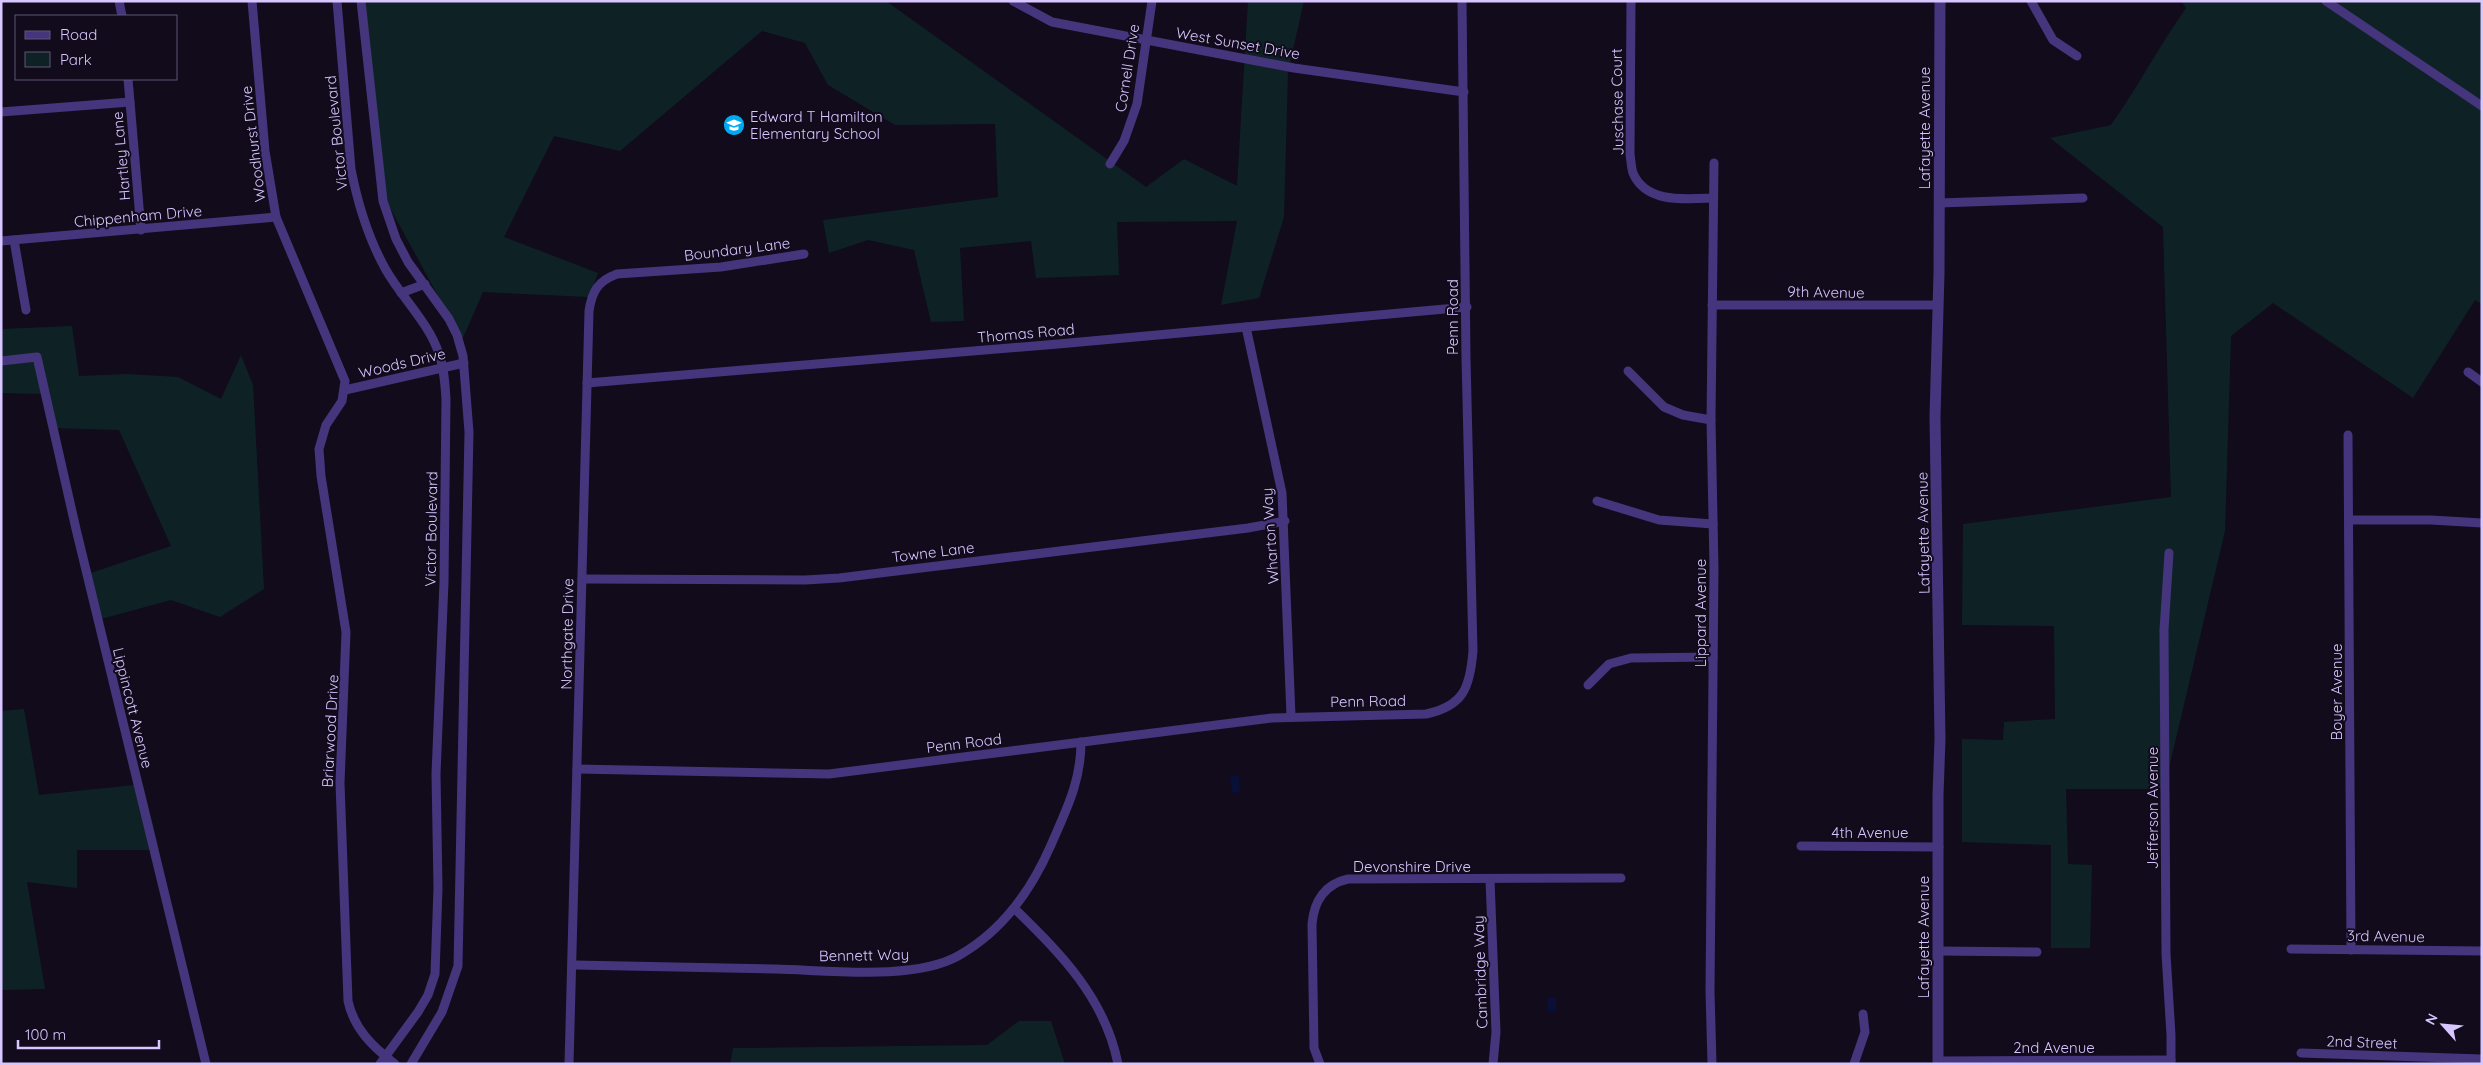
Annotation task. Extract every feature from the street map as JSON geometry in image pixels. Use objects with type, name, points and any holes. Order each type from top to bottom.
[{"type":"street","points":[[119,1],[122,15]]},
{"type":"street","name":"Woodhurst Drive","points":[[252,1],[265,151],[276,217],[341,366],[345,390]]},
{"type":"street","name":"Victor Boulevard","points":[[337,1],[351,169],[355,191],[365,224],[378,255],[439,352],[443,368],[446,399],[444,582],[436,774],[438,888],[435,974],[428,995],[418,1012],[382,1060]]},
{"type":"street","points":[[361,1],[379,184],[396,239],[408,262],[425,284],[457,335],[464,363],[468,432],[458,966],[442,1012],[411,1064]]},
{"type":"street","name":"West Sunset Drive","points":[[1013,1],[1052,22],[1294,68],[1464,92]]},
{"type":"street","name":"Cornell Drive","points":[[1110,164],[1132,125],[1137,104],[1152,1]]},
{"type":"street","name":"Penn Road","points":[[577,769],[829,774],[1291,716],[1426,714],[1450,706],[1460,698],[1471,672],[1473,651],[1462,1]]},
{"type":"street","name":"Juschase Court","points":[[1631,1],[1630,154],[1634,174],[1651,194],[1677,199],[1713,198]]},
{"type":"street","name":"Lafayette Avenue","points":[[1938,1062],[1939,617],[1936,417],[1940,1]]},
{"type":"street","points":[[2031,1],[2053,40],[2077,56]]},
{"type":"street","points":[[2326,1],[2482,106]]},
{"type":"street","name":"Hartley Lane","points":[[128,80],[141,230]]},
{"type":"street","points":[[1,112],[130,102]]},
{"type":"street","name":"Lippard Avenue","points":[[1712,1064],[1710,990],[1713,657],[1711,420],[1714,163]]},
{"type":"street","points":[[1939,203],[2083,198]]},
{"type":"street","name":"Chippenham Drive","points":[[1,241],[276,217]]},
{"type":"street","points":[[14,240],[26,310]]},
{"type":"street","name":"Boundary Lane","points":[[672,271],[721,267],[804,254]]},
{"type":"street","name":"Northgate Drive","points":[[569,1064],[589,311],[596,286],[604,279],[617,274],[672,271]]},
{"type":"street","points":[[401,293],[425,284]]},
{"type":"street","name":"9th Avenue","points":[[1712,305],[1938,305]]},
{"type":"street","name":"Thomas Road","points":[[587,383],[1246,327],[1466,306]]},
{"type":"street","name":"Wharton Way","points":[[1246,327],[1282,493],[1285,521],[1291,716]]},
{"type":"street","name":"Lippincott Avenue","points":[[1,361],[37,357],[78,538],[206,1064]]},
{"type":"street","name":"Woods Drive","points":[[345,390],[464,363]]},
{"type":"street","points":[[1628,371],[1664,408],[1683,415],[1711,420]]},
{"type":"street","points":[[2468,372],[2482,382]]},
{"type":"street","name":"Briarwood Drive","points":[[345,390],[342,401],[326,425],[319,449],[321,476],[346,639],[340,783],[348,1002],[356,1025],[382,1060],[395,1064]]},
{"type":"street","name":"Boyer Avenue","points":[[2348,435],[2351,950]]},
{"type":"street","points":[[1597,501],[1659,520],[1713,524]]},
{"type":"street","points":[[2349,520],[2432,520],[2482,524]]},
{"type":"street","name":"Towne Lane","points":[[582,579],[805,580],[840,578],[1248,528],[1285,521]]},
{"type":"street","name":"Jefferson Avenue","points":[[2169,553],[2164,630],[2166,954],[2171,1062]]},
{"type":"street","points":[[1588,685],[1609,664],[1631,658],[1713,657]]},
{"type":"street","name":"Bennett Way","points":[[572,965],[881,972],[938,964],[958,956],[992,932],[1015,909],[1044,859],[1076,787],[1081,762],[1081,742]]},
{"type":"street","name":"4th Avenue","points":[[1801,846],[1938,847]]},
{"type":"street","name":"Devonshire Drive","points":[[1320,1064],[1314,1048],[1313,908],[1326,889],[1336,881],[1348,879],[1490,880],[1621,878]]},
{"type":"street","name":"Cambridge Way","points":[[1490,880],[1496,1032],[1493,1064]]},
{"type":"street","points":[[1015,909],[1084,983],[1106,1022],[1118,1064]]},
{"type":"street","name":"3rd Avenue","points":[[2291,949],[2482,951]]},
{"type":"street","points":[[1938,951],[2037,952]]},
{"type":"street","points":[[1854,1064],[1865,1032],[1863,1014]]},
{"type":"street","name":"2nd Street","points":[[2301,1053],[2482,1060]]},
{"type":"street","name":"2nd Avenue","points":[[1938,1062],[2171,1062]]},
{"type":"green space","points":[[365,1],[886,1],[1146,187],[1184,159],[1237,186],[1248,1],[1304,1],[1288,72],[1284,217],[1259,298],[1221,305],[1237,221],[1117,222],[1119,275],[1036,278],[1031,241],[960,248],[964,321],[931,322],[914,250],[868,240],[829,253],[823,220],[998,197],[995,124],[895,125],[828,85],[805,43],[762,31],[620,151],[554,136],[504,237],[598,273],[589,297],[483,292],[462,340],[383,195]]},
{"type":"green space","points":[[2181,1],[2482,1],[2482,304],[2475,300],[2413,398],[2273,303],[2231,336],[2225,531],[2164,789],[2066,789],[2068,864],[2092,865],[2090,948],[2051,948],[2051,845],[1962,842],[1962,739],[2003,740],[2004,722],[2055,719],[2054,626],[1962,625],[1963,524],[2171,497],[2163,227],[2050,138],[2111,125],[2186,8]]},
{"type":"green space","points":[[72,326],[79,376],[127,374],[178,377],[221,399],[241,355],[253,385],[264,589],[220,617],[171,600],[101,619],[88,574],[171,546],[119,430],[51,428],[45,394],[1,393],[1,329]]},
{"type":"green space","points":[[24,709],[39,795],[143,784],[159,850],[77,850],[77,888],[27,882],[45,989],[1,990],[1,711]]},
{"type":"green space","points":[[1019,1021],[1051,1021],[1065,1064],[730,1064],[733,1048],[987,1045]]},
{"type":"shaded area","points":[[1239,775],[1240,792],[1232,793],[1230,776]]},
{"type":"shaded area","points":[[1548,998],[1556,998],[1556,1012],[1548,1012]]},
{"type":"place","name":"Edward T Hamilton Elementary School","points":[[734,125]]}]
